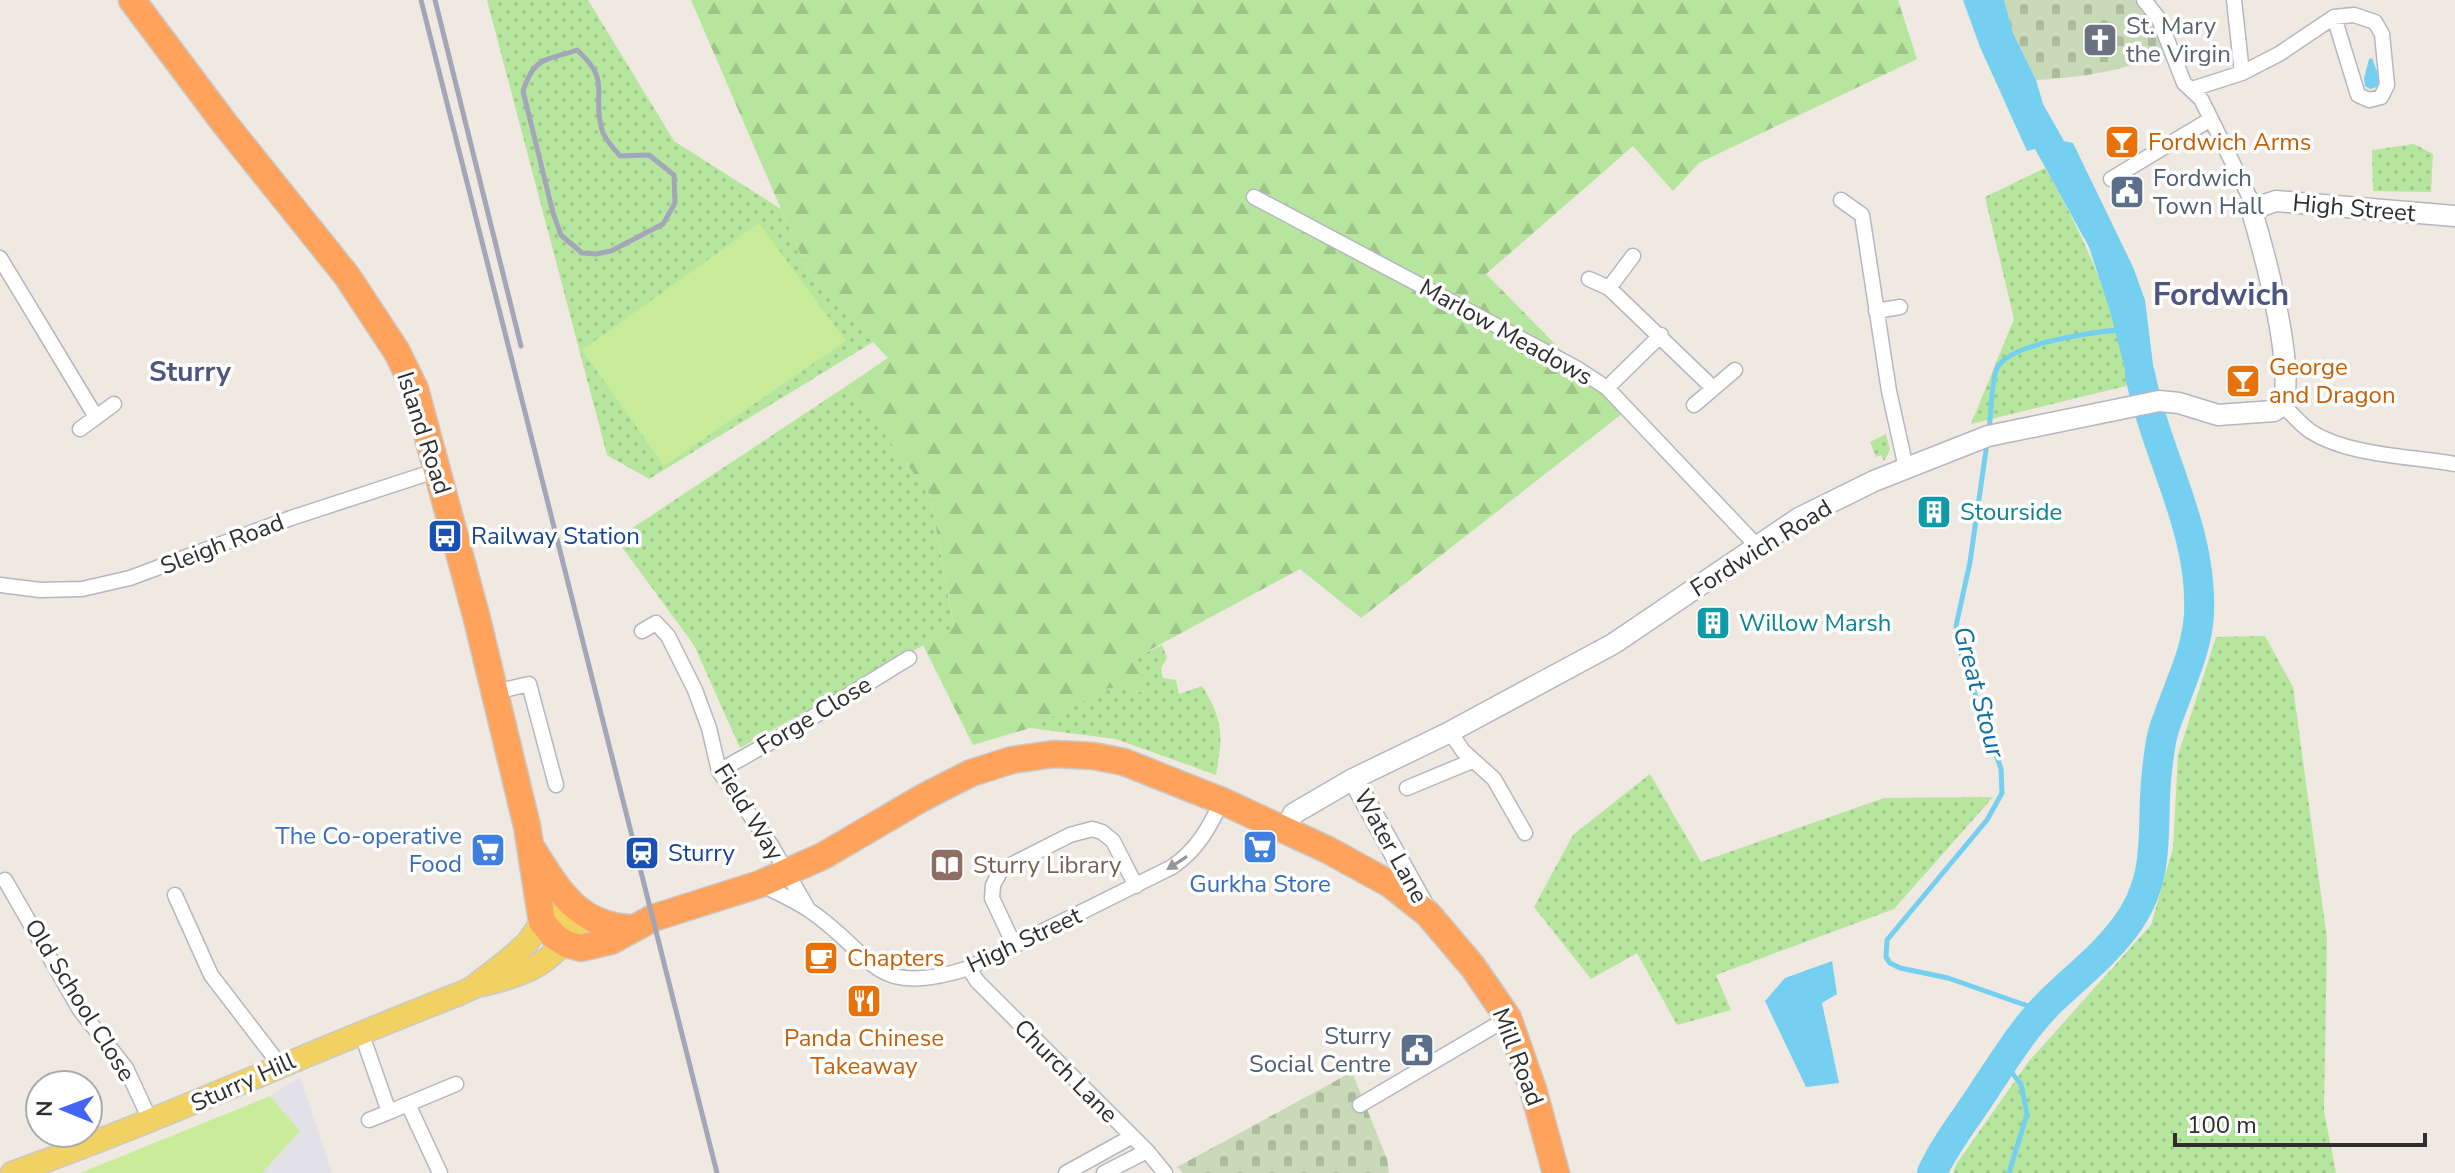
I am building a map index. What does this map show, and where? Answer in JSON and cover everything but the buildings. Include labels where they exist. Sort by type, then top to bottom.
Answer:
[{"type":"highway","name":"Island Road","points":[[132,0],[225,124],[347,276],[377,321],[415,389],[495,692],[532,849],[542,922]]},
{"type":"highway","name":"Mill Road","points":[[566,944],[581,948],[611,941],[653,918],[787,873],[971,773],[1012,760],[1054,754],[1093,756],[1124,762],[1286,830],[1390,884],[1428,914],[1473,967],[1508,1018],[1533,1089],[1556,1173]]},
{"type":"highway","name":"Island Road","points":[[532,849],[551,878],[580,911]]},
{"type":"highway","points":[[580,911],[617,928],[635,928]]},
{"type":"highway","points":[[542,922],[566,944]]},
{"type":"main road","name":"Sturry Hill","points":[[472,988],[527,943],[542,922],[580,911]]},
{"type":"main road","name":"Sturry Hill","points":[[12,1173],[151,1122],[280,1065],[472,988],[513,977],[550,959],[566,944],[580,911]]},
{"type":"street","points":[[2144,0],[2159,19],[2188,86],[2201,99],[2256,210],[2253,215],[2267,261],[2282,349],[2286,392],[2283,405],[2309,430],[2329,441],[2394,456],[2455,464]]},
{"type":"street","points":[[2234,0],[2242,73]]},
{"type":"street","points":[[2188,86],[2242,73],[2279,54],[2334,17],[2354,15],[2375,22],[2382,34],[2387,85],[2381,97],[2369,100],[2358,95],[2334,17]]},
{"type":"street","points":[[2111,179],[2211,119]]},
{"type":"street","name":"Marlow Meadows","points":[[1254,197],[1578,369],[1607,388],[1757,546]]},
{"type":"street","points":[[1841,200],[1862,215],[1876,311],[1906,468]]},
{"type":"street","name":"High Street","points":[[2256,210],[2276,201],[2455,216]]},
{"type":"street","points":[[1609,288],[1633,256]]},
{"type":"street","points":[[2,266],[96,417]]},
{"type":"street","points":[[1589,279],[1609,288],[1713,388]]},
{"type":"street","points":[[1876,311],[1900,307]]},
{"type":"street","points":[[1607,388],[1661,335]]},
{"type":"street","points":[[1694,405],[1735,370]]},
{"type":"street","name":"Fordwich Road","points":[[1286,830],[1293,814],[1353,779],[1450,732],[1613,644],[1799,518],[1891,473],[1988,436],[2130,406],[2159,401],[2179,403],[2218,415],[2274,411],[2283,405]]},
{"type":"street","points":[[80,429],[114,404]]},
{"type":"street","name":"Sleigh Road","points":[[0,585],[40,590],[82,589],[130,578],[291,518],[438,470]]},
{"type":"street","name":"Field Way","points":[[642,631],[656,623],[668,636],[695,690],[709,728],[719,771],[787,873]]},
{"type":"street","name":"Forge Close","points":[[719,771],[788,739],[909,658]]},
{"type":"street","points":[[495,692],[529,684],[556,785]]},
{"type":"street","points":[[1450,732],[1472,761],[1494,779],[1525,833]]},
{"type":"street","points":[[1407,788],[1472,761]]},
{"type":"street","name":"Water Lane","points":[[1353,779],[1428,914]]},
{"type":"street","name":"High Street","points":[[760,884],[808,909],[873,966],[890,975],[905,980],[939,977],[969,968],[1136,886],[1191,854],[1222,801]]},
{"type":"street","points":[[1014,945],[992,898],[993,885],[1001,870],[1070,835],[1092,829],[1102,832],[1113,841],[1136,886]]},
{"type":"street","name":"High Street","points":[[787,873],[808,909]]},
{"type":"street","name":"Old School Close","points":[[5,880],[80,1010],[126,1068],[151,1122]]},
{"type":"street","points":[[175,895],[211,975],[280,1065]]},
{"type":"street","name":"Church Lane","points":[[969,968],[977,981],[1147,1151],[1165,1173]]},
{"type":"street","points":[[1360,1105],[1508,1018]]},
{"type":"street","points":[[361,1032],[389,1112]]},
{"type":"street","points":[[369,1120],[456,1084]]},
{"type":"street","points":[[408,1104],[440,1173]]},
{"type":"street","points":[[1066,1173],[1131,1137]]},
{"type":"street","points":[[1104,1173],[1147,1151]]},
{"type":"shaded area","points":[[300,1077],[332,1173],[262,1173],[300,1131],[270,1096]]},
{"type":"green space","points":[[487,0],[588,0],[674,141],[781,209],[809,274],[873,342],[649,479],[607,455]]},
{"type":"green space","points":[[691,0],[1898,0],[1917,59],[1699,163],[1673,191],[1633,146],[1486,274],[1623,413],[1361,618],[1300,569],[1135,658],[1148,693],[1109,688],[1030,728],[973,745],[922,643],[954,627],[930,495],[848,385],[888,358],[809,274]]},
{"type":"green space","points":[[2004,0],[2140,0],[2155,22],[2165,55],[2101,72],[2036,80],[2013,33]]},
{"type":"green space","points":[[2414,144],[2433,154],[2431,192],[2373,191],[2372,150]]},
{"type":"green space","points":[[2045,168],[2073,219],[2097,273],[2116,328],[2130,385],[1971,424],[2014,319],[1985,197]]},
{"type":"green space","points":[[759,223],[846,341],[664,466],[582,350]]},
{"type":"green space","points":[[848,385],[930,495],[954,628],[740,748],[694,645],[616,539]]},
{"type":"green space","points":[[1886,434],[1890,450],[1884,461],[1881,455],[1876,457],[1870,442]]},
{"type":"green space","points":[[2265,636],[2293,687],[2327,939],[2324,1111],[2336,1173],[1953,1173],[2029,1061],[2151,925],[2173,848],[2178,755],[2216,637]]},
{"type":"green space","points":[[1162,645],[1167,658],[1161,668],[1163,678],[1176,680],[1179,694],[1202,686],[1214,709],[1220,729],[1216,775],[1116,739],[1030,728],[1109,688],[1148,693],[1134,658]]},
{"type":"green space","points":[[1650,774],[1701,862],[1884,798],[1993,797],[1894,909],[1716,975],[1731,1010],[1677,1025],[1637,953],[1591,979],[1534,907],[1573,835]]},
{"type":"green space","points":[[1352,1072],[1387,1159],[1389,1173],[1183,1173],[1177,1167]]},
{"type":"green space","points":[[270,1096],[300,1131],[262,1173],[80,1173]]},
{"type":"water","points":[[1963,0],[2004,0],[2013,33],[2036,80],[2043,104],[2064,141],[2073,143],[2133,267],[2145,300],[2156,389],[2153,400],[2132,397],[2110,311],[2089,247],[2035,149],[2027,151],[1980,47]]},
{"type":"water","points":[[2372,58],[2380,79],[2377,87],[2370,89],[2365,86],[2364,78],[2369,59]]},
{"type":"water","points":[[1832,961],[1837,994],[1822,1003],[1839,1083],[1806,1087],[1765,1001],[1785,978]]},
{"type":"waterway","name":"Great Stour","points":[[1989,429],[1995,373],[2005,359],[2054,340],[2120,330]]},
{"type":"waterway","name":"Great Stour","points":[[1932,1173],[1951,1139],[2025,1030],[2125,927],[2137,908],[2150,870],[2161,744],[2191,654],[2199,614],[2194,552],[2140,374]]},
{"type":"waterway","name":"Great Stour","points":[[1987,443],[1970,562],[1956,626],[1961,653],[2001,769],[2002,793],[1987,820],[1887,940],[1886,957],[1900,968],[1948,978],[2042,1011]]},
{"type":"waterway","points":[[2002,1061],[2021,1084],[2027,1114],[2009,1173]]},
{"type":"railway","points":[[421,0],[717,1173]]},
{"type":"railway","points":[[435,0],[521,346]]},
{"type":"railway","points":[[577,50],[595,71],[603,133],[620,156],[649,155],[674,175],[675,203],[663,224],[611,251],[596,254],[582,253],[561,235],[523,91],[537,65],[577,50]]},
{"type":"place","name":"St. Mary the Virgin","points":[[2100,40]]},
{"type":"place","name":"Fordwich Arms","points":[[2122,142]]},
{"type":"place","name":"Fordwich Town Hall","points":[[2127,192]]},
{"type":"place","name":"George and Dragon","points":[[2243,381]]},
{"type":"place","name":"Stourside","points":[[1934,512]]},
{"type":"place","name":"Railway Station","points":[[445,536]]},
{"type":"place","name":"Willow Marsh","points":[[1713,623]]},
{"type":"place","name":"Gurkha Store","points":[[1260,847]]},
{"type":"place","name":"The Co-operative Food","points":[[488,850]]},
{"type":"place","name":"Sturry","points":[[642,853]]},
{"type":"place","name":"Sturry Library","points":[[947,865]]},
{"type":"place","name":"Chapters","points":[[821,958]]},
{"type":"place","name":"Panda Chinese Takeaway","points":[[864,1001]]},
{"type":"place","name":"Sturry Social Centre","points":[[1417,1050]]},
{"type":"district","name":"Fordwich","points":[[2221,294]]},
{"type":"district","name":"Sturry","points":[[190,372]]}]
